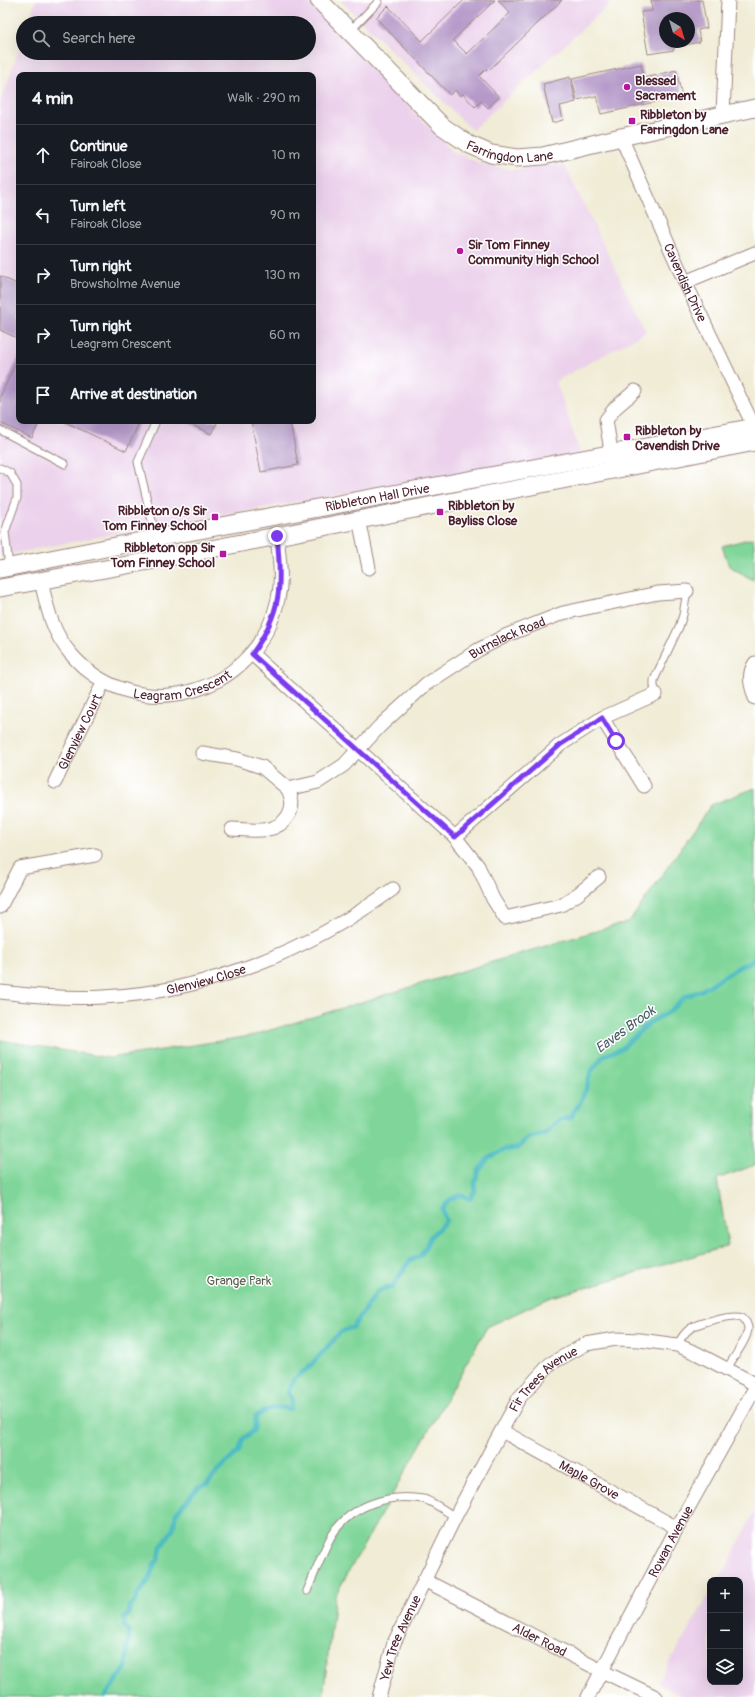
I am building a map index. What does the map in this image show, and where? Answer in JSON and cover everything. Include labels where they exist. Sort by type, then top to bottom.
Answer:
[{"type":"street","name":"Farringdon Lane","points":[[319,0],[442,126],[479,150],[504,156],[530,158],[755,108]]},
{"type":"street","points":[[723,114],[728,0]]},
{"type":"street","name":"Cavendish Drive","points":[[621,137],[685,282],[755,431]]},
{"type":"street","points":[[685,282],[755,253]]},
{"type":"street","points":[[614,454],[610,445],[606,420],[615,408],[635,391]]},
{"type":"street","name":"Ribbleton Hall Drive","points":[[5,568],[37,563],[156,538],[274,517],[587,467],[614,454],[755,431]]},
{"type":"street","name":"Ribbleton Hall Drive","points":[[0,588],[277,536],[359,519],[587,467],[755,431]]},
{"type":"street","points":[[274,517],[277,536]]},
{"type":"street","name":"Ribbleton Hall Drive","points":[[359,519],[369,568]]},
{"type":"street","name":"Leagram Crescent","points":[[41,581],[48,615],[61,641],[80,664],[104,681],[118,687],[140,693],[163,696],[179,694],[193,691],[219,681],[242,664],[252,654],[269,628],[279,598],[280,567],[277,536]]},
{"type":"street","points":[[156,538],[160,558]]},
{"type":"street","points":[[37,563],[41,581]]},
{"type":"street","name":"Burnslack Road","points":[[288,789],[318,782],[344,765],[380,726],[426,684],[478,650],[505,636],[563,613],[658,593],[687,591]]},
{"type":"street","points":[[252,654],[455,837],[478,866],[493,899],[506,918],[561,905],[578,894],[599,876]]},
{"type":"street","points":[[755,663],[750,677],[750,684],[755,698]]},
{"type":"street","name":"Glenview Court","points":[[55,782],[104,681]]},
{"type":"street","points":[[455,837],[560,745],[602,718],[656,694]]},
{"type":"street","points":[[602,718],[644,786]]},
{"type":"street","points":[[202,752],[262,766],[288,789],[292,798],[292,806],[286,819],[275,828],[262,830],[232,829]]},
{"type":"street","points":[[0,907],[20,868],[95,855]]},
{"type":"street","name":"Glenview Close","points":[[0,992],[52,997],[104,997],[159,991],[202,981],[244,968],[311,940],[343,922],[393,889]]},
{"type":"street","name":"Fir Trees Avenue","points":[[424,1580],[455,1517],[520,1398],[550,1364],[586,1344],[616,1339],[640,1340],[677,1345],[698,1354],[755,1384]]},
{"type":"street","name":"Rowan Avenue","points":[[588,1697],[677,1528],[755,1388]]},
{"type":"street","name":"Maple Grove","points":[[502,1431],[677,1528]]},
{"type":"street","name":"Alder Road","points":[[424,1580],[656,1697]]},
{"type":"street","name":"Yew Tree Avenue","points":[[379,1697],[394,1643],[424,1580]]},
{"type":"lane","points":[[350,31],[378,2]]},
{"type":"lane","points":[[155,424],[138,462],[156,538]]},
{"type":"lane","points":[[0,430],[64,464]]},
{"type":"lane","points":[[0,468],[10,473],[17,485],[17,498],[5,532],[5,568]]},
{"type":"lane","points":[[656,694],[654,680],[679,627],[683,615],[687,591]]},
{"type":"lane","points":[[677,1345],[682,1336],[689,1329],[700,1324],[736,1316],[742,1317],[746,1321],[748,1328],[746,1335],[726,1369]]},
{"type":"lane","points":[[307,1591],[331,1536],[343,1520],[366,1504],[398,1498],[425,1500],[455,1517]]},
{"type":"shaded area","name":"Sir Tom Finney Community High School","points":[[36,0],[306,0],[452,151],[479,163],[511,170],[564,164],[646,332],[556,381],[580,453],[135,530],[0,556],[0,103],[16,58],[16,60],[316,60],[316,16],[30,16]]},
{"type":"shaded area","points":[[340,0],[614,0],[472,130]]},
{"type":"shaded area","points":[[755,1510],[755,1697],[683,1697],[657,1683],[707,1598],[707,1685],[743,1685],[743,1577],[720,1577],[727,1567]]},
{"type":"green space","points":[[753,538],[753,580],[729,566],[722,546]]},
{"type":"green space","name":"Grange Park","points":[[755,788],[755,1165],[717,1179],[728,1246],[549,1298],[487,1327],[335,1596],[323,1697],[0,1697],[0,1040],[110,1058],[251,1036],[630,921],[711,805]]},
{"type":"building","points":[[464,0],[495,0],[453,40],[467,54],[510,13],[498,0],[562,0],[488,71],[486,69],[479,76],[499,97],[488,108],[481,101],[475,107],[463,94],[460,96],[455,90],[450,95],[376,18],[388,6],[422,41]]},
{"type":"building","points":[[651,0],[702,0],[707,28],[698,30],[700,42],[695,43],[695,12],[659,12],[659,48],[674,48],[674,50],[648,54],[641,12],[652,11]]},
{"type":"building","name":"Blessed Sacrament","points":[[641,64],[644,78],[676,70],[682,96],[601,114],[596,96],[577,100],[572,79]]},
{"type":"building","points":[[570,77],[576,102],[560,106],[563,120],[552,123],[543,84]]},
{"type":"building","points":[[0,276],[16,284],[16,338],[0,330]]},
{"type":"building","points":[[16,362],[16,424],[39,424],[32,438],[0,423],[0,397]]},
{"type":"building","points":[[69,424],[139,424],[126,451]]},
{"type":"building","points":[[190,424],[216,424],[211,434]]},
{"type":"building","points":[[252,424],[291,424],[298,465],[261,472]]},
{"type":"waterway","name":"Eaves Brook","points":[[105,1697],[126,1667],[129,1632],[124,1625],[124,1618],[129,1613],[129,1606],[134,1603],[138,1594],[149,1580],[154,1564],[159,1559],[161,1547],[173,1529],[176,1513],[198,1488],[207,1484],[239,1451],[243,1439],[254,1430],[256,1416],[272,1408],[281,1407],[290,1409],[292,1399],[288,1392],[294,1379],[309,1367],[341,1332],[353,1327],[377,1292],[387,1287],[392,1288],[410,1260],[419,1257],[430,1237],[446,1221],[442,1210],[449,1200],[460,1195],[470,1199],[475,1191],[475,1182],[479,1170],[489,1158],[503,1150],[518,1148],[527,1138],[544,1134],[557,1121],[571,1117],[581,1101],[590,1073],[603,1056],[622,1048],[649,1023],[670,1011],[684,997],[702,990],[755,959]]},
{"type":"place","name":"Blessed Sacrament","points":[[627,87]]},
{"type":"place","name":"Ribbleton by Farringdon Lane","points":[[632,121]]},
{"type":"place","name":"Sir Tom Finney Community High School","points":[[460,251]]},
{"type":"place","name":"Ribbleton by Cavendish Drive","points":[[627,437]]},
{"type":"place","name":"Ribbleton by Bayliss Close","points":[[440,512]]},
{"type":"place","name":"Ribbleton o/s Sir Tom Finney School","points":[[215,517]]},
{"type":"place","name":"Ribbleton opp Sir Tom Finney School","points":[[223,554]]},
{"type":"route","points":[[277,536],[280,567],[279,598],[269,628],[252,654],[455,837],[560,745],[602,718],[616,741]]}]
